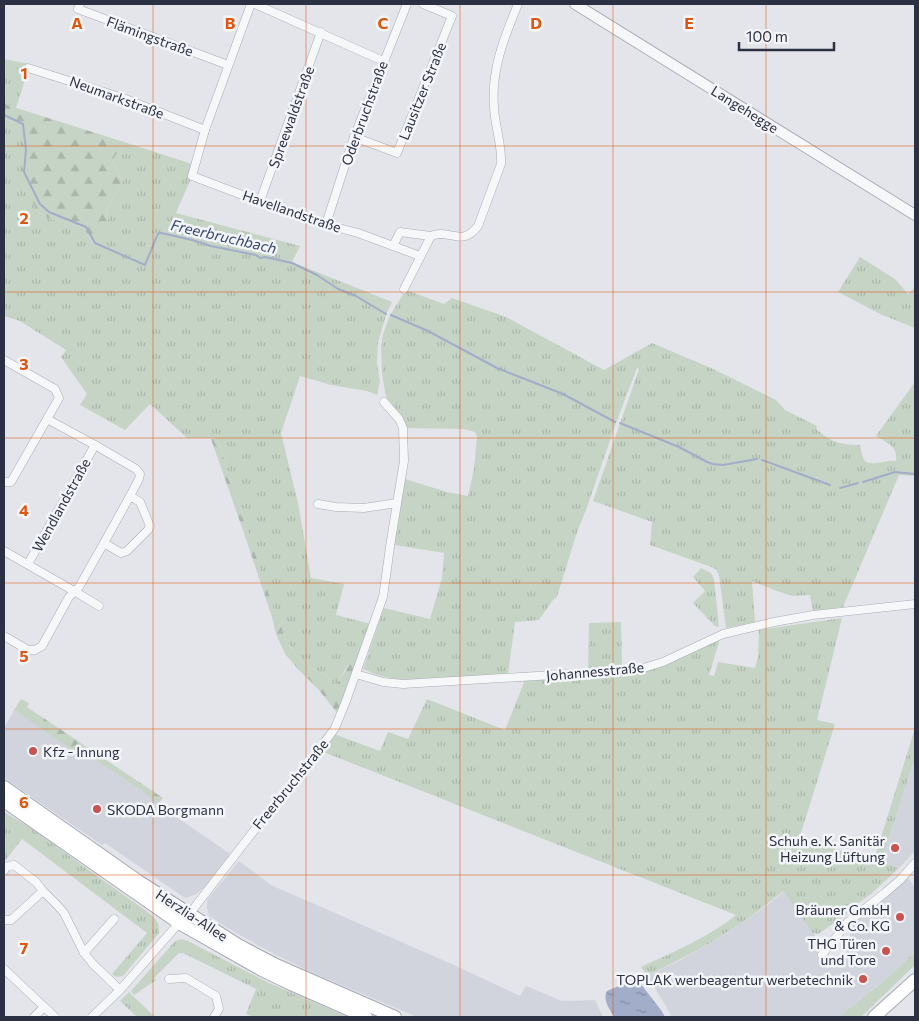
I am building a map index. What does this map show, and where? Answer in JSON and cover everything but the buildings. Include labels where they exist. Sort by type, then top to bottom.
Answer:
[{"type":"main road","name":"Herzlia-Allee","points":[[4,786],[138,881],[238,945],[276,965],[395,1017]]},
{"type":"main road","name":"Herzlia-Allee","points":[[4,801],[179,923],[262,970],[366,1017]]},
{"type":"main road","points":[[874,1017],[915,980]]},
{"type":"street","name":"Flämingstraße","points":[[80,4],[78,9],[228,65]]},
{"type":"street","points":[[206,130],[251,4]]},
{"type":"street","points":[[255,4],[383,61]]},
{"type":"street","name":"Oderbruchstraße","points":[[326,224],[354,137],[407,4]]},
{"type":"street","name":"Lausitzer Straße","points":[[354,137],[397,153],[452,16],[423,4]]},
{"type":"street","points":[[393,246],[400,232],[431,236],[436,234],[463,237],[472,234],[478,226],[501,164],[502,155],[494,109],[493,87],[495,69],[506,32],[518,4]]},
{"type":"street","name":"Langehegge","points":[[575,4],[915,215]]},
{"type":"street","name":"Spreewaldstraße","points":[[260,201],[321,32]]},
{"type":"street","name":"Neumarkstraße","points":[[28,68],[123,98],[206,130]]},
{"type":"street","name":"Havellandstraße","points":[[206,130],[192,176],[308,220],[358,233],[420,256]]},
{"type":"street","points":[[404,288],[431,236]]},
{"type":"street","points":[[4,360],[55,389],[59,398],[11,482],[4,482]]},
{"type":"street","name":"Freerbruchstraße","points":[[92,1017],[120,990],[194,908],[335,728],[346,703],[383,597],[390,540],[404,461],[403,428],[399,419],[384,402]]},
{"type":"street","name":"Wendlandstraße","points":[[4,636],[28,650],[35,650],[42,646],[69,597],[79,587],[130,496],[140,474],[136,469],[47,419]]},
{"type":"street","name":"Wendlandstraße","points":[[28,564],[95,446]]},
{"type":"street","points":[[104,543],[121,553],[127,551],[148,530],[150,526],[140,502],[130,496]]},
{"type":"street","points":[[318,504],[364,508],[397,503]]},
{"type":"street","points":[[4,551],[99,606]]},
{"type":"street","name":"Johannesstraße","points":[[356,674],[383,682],[403,684],[637,670],[663,662],[718,635],[813,615],[915,604]]},
{"type":"street","points":[[822,955],[848,922],[900,880],[915,863]]},
{"type":"street","points":[[4,871],[6,867],[14,866],[36,882],[64,914],[84,952],[93,964],[120,990]]},
{"type":"street","points":[[4,920],[11,920],[43,891]]},
{"type":"street","points":[[84,952],[114,919]]},
{"type":"street","points":[[4,969],[55,1017]]},
{"type":"street","points":[[169,979],[186,978],[216,996],[219,1009],[214,1017]]},
{"type":"street","points":[[34,1017],[44,1007]]},
{"type":"shaded area","points":[[14,710],[88,760],[91,757],[141,790],[230,854],[206,886],[195,895],[185,898],[105,843],[102,845],[4,778],[4,728]]},
{"type":"shaded area","points":[[915,757],[915,851],[899,868],[881,862]]},
{"type":"shaded area","points":[[239,861],[271,885],[520,996],[526,986],[562,1001],[595,1000],[603,1017],[417,1017],[313,973],[274,954],[209,916],[207,900]]},
{"type":"shaded area","points":[[907,876],[915,888],[915,952],[885,980],[839,1017],[671,1017],[647,975],[677,962],[727,933],[784,891],[836,966],[846,953],[851,929],[856,920]]},
{"type":"green space","points":[[4,59],[30,64],[16,108],[4,104]]},
{"type":"green space","points":[[4,104],[124,142],[112,161],[123,180],[106,212],[108,220],[94,245],[80,226],[50,219],[38,212],[23,182],[21,171],[21,124],[4,119]]},
{"type":"green space","points":[[4,119],[21,124],[21,171],[38,212],[50,219],[80,226],[93,244],[108,220],[106,212],[123,180],[112,161],[124,142],[195,165],[176,213],[300,246],[292,262],[392,302],[378,343],[377,363],[380,381],[377,395],[300,376],[281,433],[298,503],[311,578],[344,584],[336,615],[371,624],[358,662],[350,662],[335,686],[328,677],[302,662],[284,636],[281,622],[282,615],[275,614],[217,438],[187,438],[150,404],[125,430],[80,405],[87,394],[61,357],[66,350],[20,321],[4,316]]},
{"type":"green space","points":[[860,257],[895,279],[908,294],[915,287],[915,328],[880,314],[838,292]]},
{"type":"green space","points":[[406,290],[444,304],[452,298],[506,317],[604,370],[652,343],[711,368],[776,400],[785,410],[817,426],[816,429],[832,440],[860,445],[863,458],[868,463],[896,461],[893,448],[876,436],[915,382],[915,476],[899,475],[843,607],[813,611],[810,595],[792,596],[752,581],[755,622],[726,628],[719,575],[714,568],[650,545],[652,522],[593,501],[639,369],[637,368],[577,532],[557,597],[539,620],[515,622],[508,674],[428,680],[396,679],[377,675],[363,669],[384,608],[430,619],[442,578],[444,553],[394,545],[405,479],[447,492],[468,496],[474,469],[477,436],[475,432],[464,429],[405,428],[402,419],[386,397],[382,374],[381,348],[383,334],[390,315]]},
{"type":"green space","points":[[217,438],[275,613],[287,610],[291,612],[289,616],[282,615],[281,622],[284,636],[292,650],[302,662],[328,677],[335,686],[350,662],[358,662],[338,714],[319,690],[285,654],[276,634],[244,533],[211,439]]},
{"type":"green space","points":[[701,568],[711,573],[714,579],[718,627],[693,603],[705,591],[693,577]]},
{"type":"green space","points":[[842,618],[817,720],[835,724],[800,836],[872,862],[915,728],[915,757],[881,862],[899,868],[871,894],[850,909],[845,916],[818,934],[813,933],[783,891],[751,916],[718,938],[683,958],[647,975],[641,967],[703,937],[736,915],[321,751],[334,734],[380,751],[388,732],[408,739],[427,699],[505,730],[525,680],[638,672],[719,639],[709,675],[714,676],[718,662],[755,668],[758,657],[759,630]]},
{"type":"green space","points":[[621,622],[622,666],[588,670],[589,623]]},
{"type":"green space","points":[[21,699],[29,703],[27,707],[163,798],[158,804],[141,790],[91,757],[88,761],[14,710]]},
{"type":"green space","points":[[4,812],[29,827],[156,919],[159,933],[123,976],[116,977],[112,974],[147,933],[22,839],[4,862]]},
{"type":"green space","points":[[181,939],[267,982],[348,1017],[254,1017],[246,1014],[256,989],[183,953],[179,953],[154,978],[156,980],[134,995],[131,991],[175,941]]},
{"type":"green space","points":[[915,952],[915,965],[861,1017],[839,1017],[885,980]]},
{"type":"green space","points":[[129,992],[155,1017],[137,1017],[120,1001]]},
{"type":"water","points":[[636,981],[640,983],[665,1017],[614,1017],[605,998],[607,991]]},
{"type":"waterway","name":"Freerbruchbach","points":[[4,115],[23,124],[26,150],[24,172],[40,204],[49,212],[86,227],[95,243],[145,265],[159,233],[256,255],[260,258],[265,257],[292,263],[317,275],[338,289],[356,296],[386,314]]},
{"type":"waterway","name":"Freerbruchbach","points":[[391,315],[428,331],[497,368],[563,394],[615,422]]},
{"type":"waterway","name":"Freerbruchbach","points":[[620,423],[679,447],[713,464],[723,465],[757,459]]},
{"type":"waterway","name":"Freerbruchbach","points":[[762,460],[830,485]]},
{"type":"waterway","name":"Freerbruchbach","points":[[863,482],[895,472],[915,474]]},
{"type":"waterway","name":"Freerbruchbach","points":[[840,488],[858,483]]},
{"type":"place","name":"Kfz - Innung","points":[[33,751]]},
{"type":"place","name":"SKODA Borgmann","points":[[97,809]]},
{"type":"place","name":"Schuh e. K. Sanitär Heizung Lüftung","points":[[895,848]]},
{"type":"place","name":"Bräuner GmbH & Co. KG","points":[[900,917]]},
{"type":"place","name":"THG Türen und Tore","points":[[886,951]]},
{"type":"place","name":"TOPLAK werbeagentur werbetechnik","points":[[863,979]]}]
